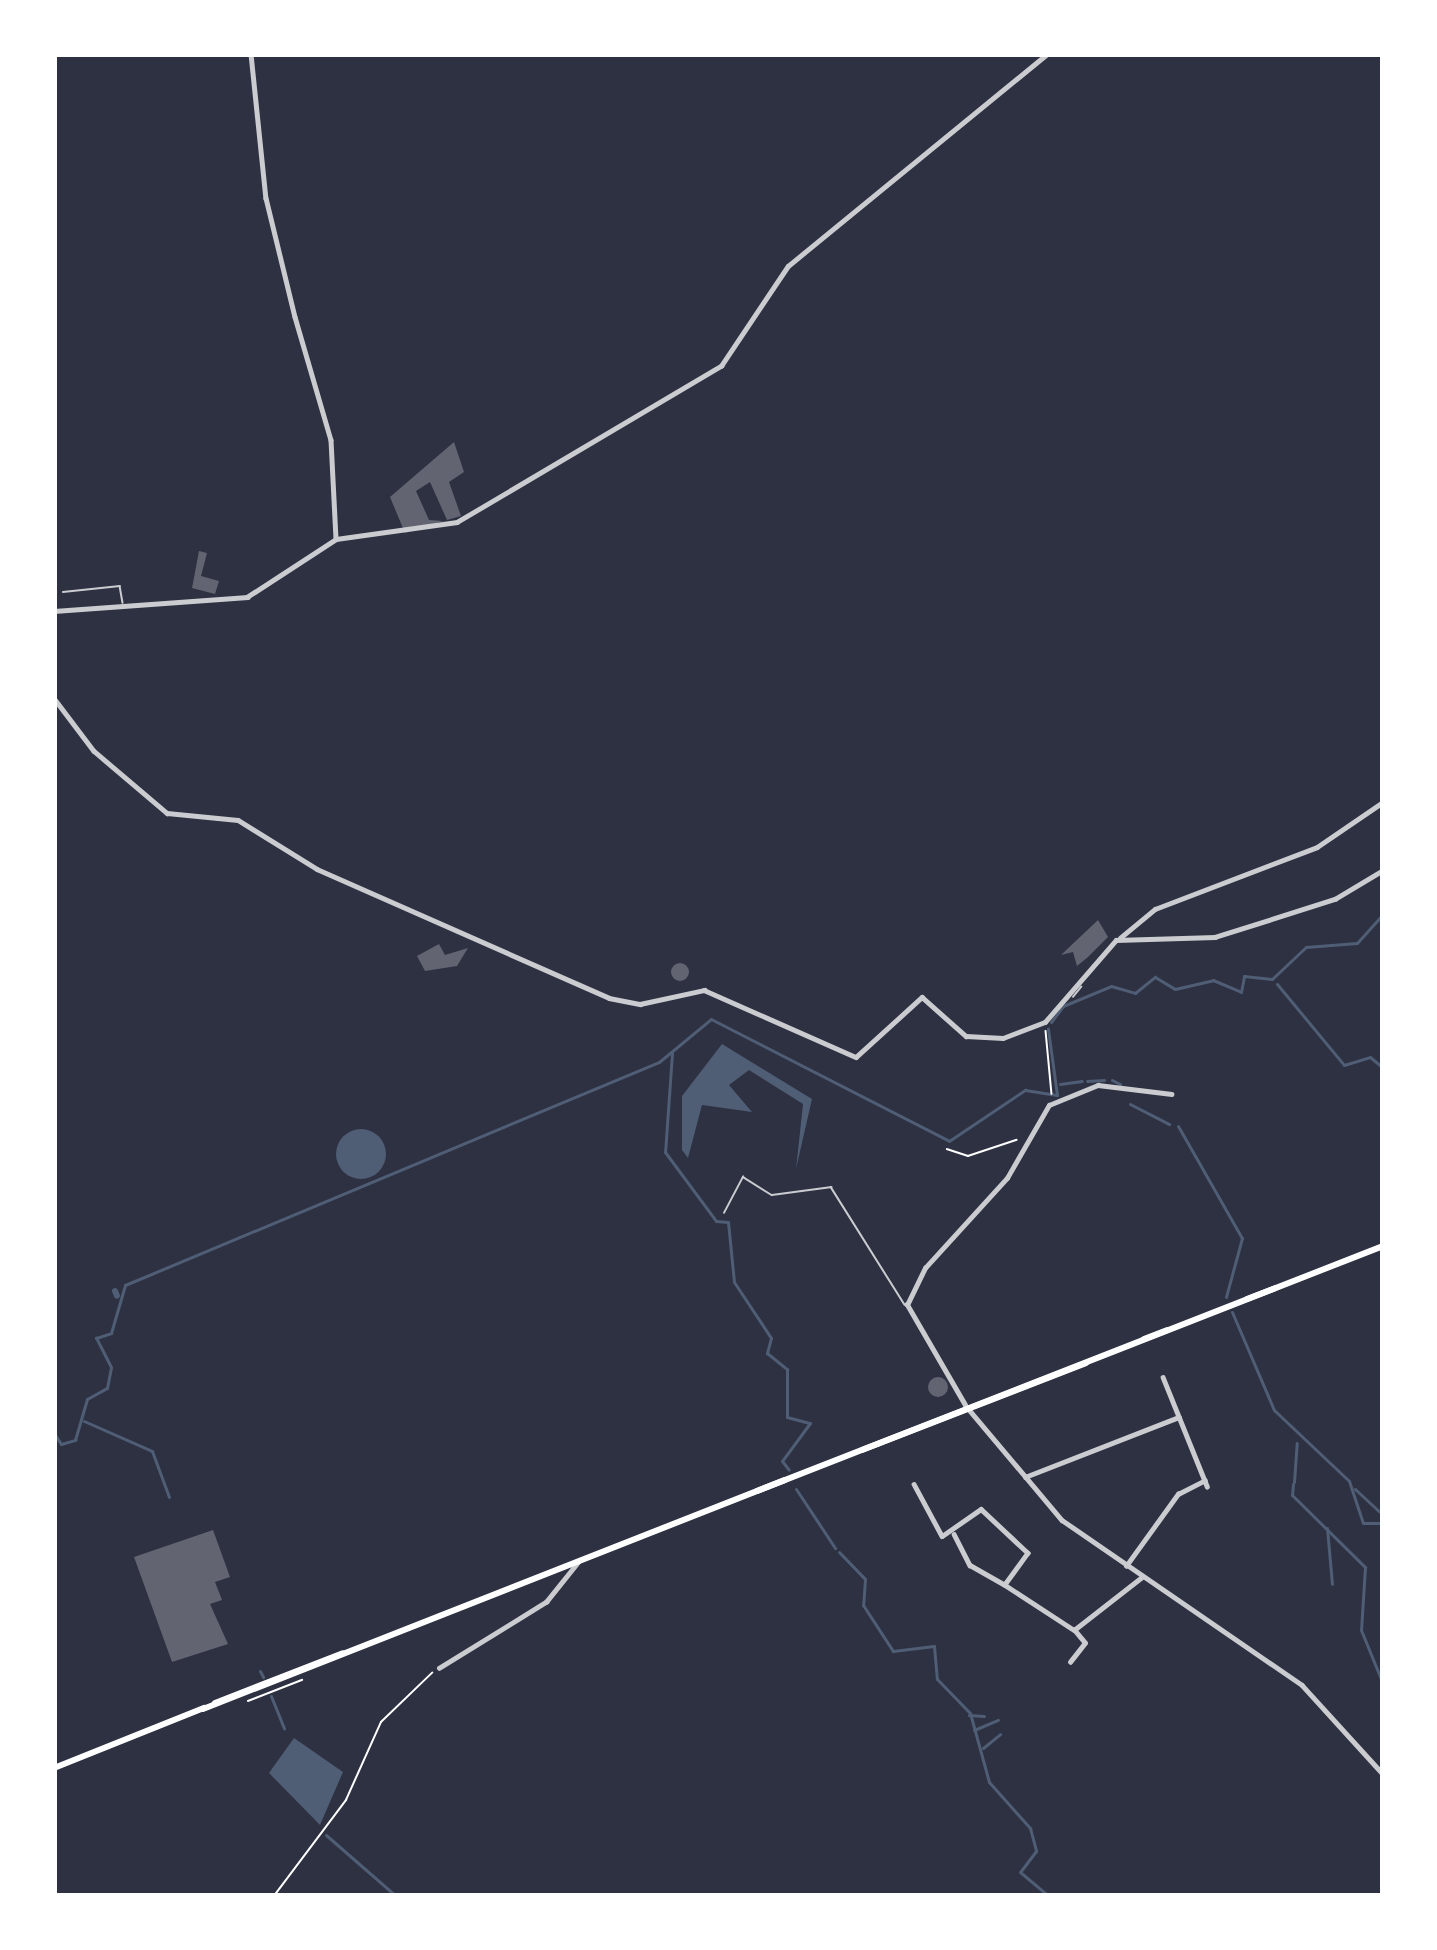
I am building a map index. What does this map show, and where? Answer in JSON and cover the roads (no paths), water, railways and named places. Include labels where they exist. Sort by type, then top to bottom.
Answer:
[{"type":"main road","points":[[54,1768],[1383,1246]]},
{"type":"street","points":[[251,54],[266,198],[295,317],[326,416],[340,525],[336,538]]},
{"type":"street","points":[[54,611],[123,602],[247,597],[336,538],[457,522],[721,366],[788,266],[1047,54]]},
{"type":"street","points":[[340,525],[352,534]]},
{"type":"street","points":[[54,698],[161,809],[238,820],[317,869],[608,998],[640,1004],[704,990],[856,1057],[922,997],[966,1036],[1032,1028],[1045,1022],[1072,981],[1155,909],[1317,847],[1383,802]]},
{"type":"street","points":[[1120,940],[1215,937],[1335,899],[1383,870]]},
{"type":"street","points":[[1172,1094],[1082,1088],[1049,1105],[1024,1145],[925,1268],[908,1308],[969,1409],[1024,1477],[1126,1566],[1302,1685],[1383,1774]]},
{"type":"street","points":[[1126,1566],[1180,1492],[1206,1483],[1163,1377]]},
{"type":"street","points":[[1024,1477],[1179,1417]]},
{"type":"street","points":[[914,1484],[928,1522],[952,1533],[970,1565],[1074,1630],[1085,1643],[1070,1662]]},
{"type":"street","points":[[952,1533],[981,1509],[1028,1552],[1005,1585]]},
{"type":"street","points":[[440,1668],[546,1602],[578,1562]]},
{"type":"street","points":[[1074,1630],[1142,1577]]},
{"type":"lane","points":[[64,592],[120,586],[123,602]]},
{"type":"lane","points":[[1058,1001],[1081,994],[1072,981]]},
{"type":"lane","points":[[724,1213],[743,1177],[772,1195],[831,1186],[908,1308]]},
{"type":"water","points":[[722,1044],[812,1099],[796,1169],[803,1104],[749,1070],[729,1085],[752,1112],[702,1105],[688,1158],[682,1150],[682,1096]]},
{"type":"water","points":[[361,1129],[379,1136],[386,1154],[379,1172],[361,1179],[343,1172],[336,1154],[343,1136]]},
{"type":"water","points":[[294,1738],[343,1772],[320,1825],[269,1773]]},
{"type":"waterway","points":[[1051,1022],[1063,1006],[1111,986],[1135,993],[1155,977],[1175,989],[1213,980],[1241,992],[1244,976],[1272,979],[1306,947],[1357,943],[1383,914]]},
{"type":"waterway","points":[[1277,984],[1344,1065],[1370,1057],[1383,1068]]},
{"type":"waterway","points":[[54,1433],[61,1444],[75,1440],[87,1399],[107,1388],[111,1367],[96,1338],[111,1333],[125,1285],[659,1062],[711,1019],[949,1141],[1025,1090],[1057,1095],[1048,1029]]},
{"type":"waterway","points":[[672,1053],[665,1152],[716,1221],[728,1222],[734,1282],[771,1338],[767,1353],[787,1369],[787,1417],[810,1423],[782,1461],[789,1470]]},
{"type":"waterway","points":[[1087,1081],[1104,1080]]},
{"type":"waterway","points":[[1112,1080],[1120,1084]]},
{"type":"waterway","points":[[1060,1084],[1082,1081]]},
{"type":"waterway","points":[[1130,1104],[1169,1124]]},
{"type":"waterway","points":[[1178,1126],[1242,1238],[1226,1297]]},
{"type":"waterway","points":[[115,1291],[117,1296]]},
{"type":"waterway","points":[[1232,1312],[1274,1410],[1349,1481],[1363,1523],[1383,1523]]},
{"type":"waterway","points":[[84,1421],[152,1451],[169,1497]]},
{"type":"waterway","points":[[1294,1482],[1297,1443]]},
{"type":"waterway","points":[[1293,1484],[1292,1495],[1365,1567],[1361,1630],[1383,1684]]},
{"type":"waterway","points":[[796,1489],[835,1548]]},
{"type":"waterway","points":[[1355,1489],[1379,1511]]},
{"type":"waterway","points":[[1327,1528],[1332,1584]]},
{"type":"waterway","points":[[839,1552],[865,1579],[863,1605],[893,1651],[934,1646],[937,1679],[970,1713],[989,1782],[1030,1828],[1036,1851],[1020,1872],[1049,1896]]},
{"type":"waterway","points":[[260,1671],[263,1677]]},
{"type":"waterway","points":[[271,1696],[284,1729]]},
{"type":"waterway","points":[[969,1715],[984,1716]]},
{"type":"waterway","points":[[974,1730],[998,1720]]},
{"type":"waterway","points":[[983,1748],[1000,1734]]},
{"type":"waterway","points":[[326,1835],[396,1896]]}]
